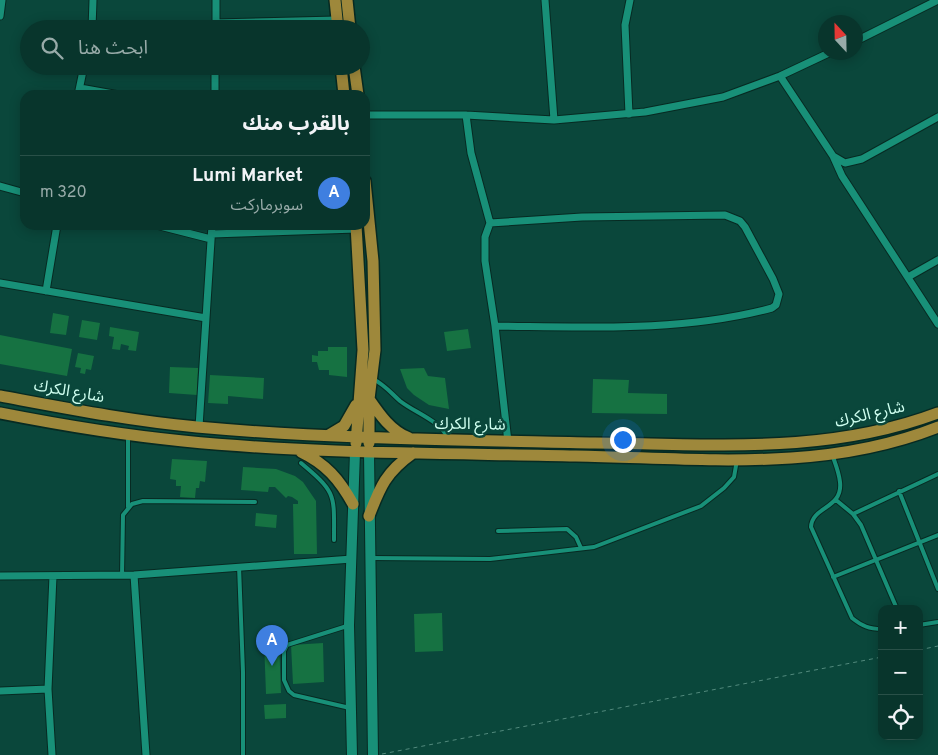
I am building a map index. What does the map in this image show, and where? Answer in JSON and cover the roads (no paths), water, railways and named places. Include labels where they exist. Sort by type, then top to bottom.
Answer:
[{"type":"main road","points":[[335,0],[337,20]]},
{"type":"main road","points":[[347,0],[349,20]]},
{"type":"main road","points":[[342,75],[343,90]]},
{"type":"main road","points":[[355,75],[357,90]]},
{"type":"main road","points":[[356,230],[364,400],[369,437],[373,755]]},
{"type":"main road","points":[[352,755],[349,626],[356,436],[371,378],[375,350],[373,261],[370,230]]},
{"type":"main road","name":"شارع الكرك","points":[[0,396],[98,414],[199,427],[415,440],[508,442],[779,445],[842,439],[886,430],[938,413]]},
{"type":"main road","points":[[329,434],[348,421],[364,400]]},
{"type":"main road","points":[[364,400],[396,432],[415,440]]},
{"type":"main road","name":"شارع الكرك","points":[[0,413],[128,435],[297,450],[737,460],[832,454],[883,445],[938,427]]},
{"type":"main road","points":[[686,445],[686,459]]},
{"type":"main road","points":[[297,450],[318,460],[336,476],[353,504]]},
{"type":"main road","points":[[369,516],[386,477],[392,469],[413,454]]},
{"type":"street","points":[[0,16],[2,0]]},
{"type":"street","points":[[93,20],[94,0]]},
{"type":"street","points":[[216,0],[216,20]]},
{"type":"street","points":[[545,0],[554,120]]},
{"type":"street","points":[[629,114],[625,25],[630,0]]},
{"type":"street","points":[[863,38],[938,0]]},
{"type":"street","points":[[370,115],[466,115],[554,120],[629,114],[698,104],[748,89],[818,58]]},
{"type":"street","points":[[79,90],[82,75]]},
{"type":"street","points":[[215,75],[215,90]]},
{"type":"street","points":[[780,76],[833,156],[842,176],[938,324]]},
{"type":"street","points":[[466,115],[472,154],[490,223],[484,247],[508,442]]},
{"type":"street","points":[[833,156],[845,163],[862,159],[938,117]]},
{"type":"street","points":[[0,186],[20,192]]},
{"type":"street","points":[[490,223],[582,217],[725,215],[740,221],[750,233],[779,294],[776,305],[772,308],[687,324],[652,326],[495,326]]},
{"type":"street","points":[[46,291],[56,230]]},
{"type":"street","points":[[181,230],[211,236],[308,230]]},
{"type":"street","points":[[199,427],[212,230]]},
{"type":"street","points":[[908,277],[938,260]]},
{"type":"street","points":[[0,283],[206,318]]},
{"type":"street","points":[[0,576],[122,576],[352,559]]},
{"type":"street","points":[[134,575],[146,755]]},
{"type":"street","points":[[52,755],[48,689],[53,576]]},
{"type":"street","points":[[0,691],[48,689]]},
{"type":"lane","points":[[371,378],[386,385],[412,409],[443,428],[450,440]]},
{"type":"lane","points":[[122,576],[123,515],[128,507],[128,435]]},
{"type":"lane","points":[[832,454],[840,482],[839,493],[836,500],[816,515],[811,523],[832,578],[852,618],[865,627],[878,629]]},
{"type":"lane","points":[[370,558],[490,559],[606,544],[701,506],[724,488],[734,477],[737,460]]},
{"type":"lane","points":[[301,463],[327,485],[334,505],[334,540]]},
{"type":"lane","points":[[853,514],[938,474]]},
{"type":"lane","points":[[327,485],[336,476]]},
{"type":"lane","points":[[899,491],[938,589]]},
{"type":"lane","points":[[836,500],[853,514],[861,525],[895,605]]},
{"type":"lane","points":[[128,507],[143,502],[255,502]]},
{"type":"lane","points":[[498,531],[567,529],[576,537],[581,548]]},
{"type":"lane","points":[[832,578],[938,535]]},
{"type":"lane","points":[[239,566],[244,755]]},
{"type":"lane","points":[[923,624],[938,622]]},
{"type":"lane","points":[[349,626],[290,643],[284,651],[284,680],[291,694],[350,708]]},
{"type":"place","name":"Lumi Market","points":[[272,666]]}]
